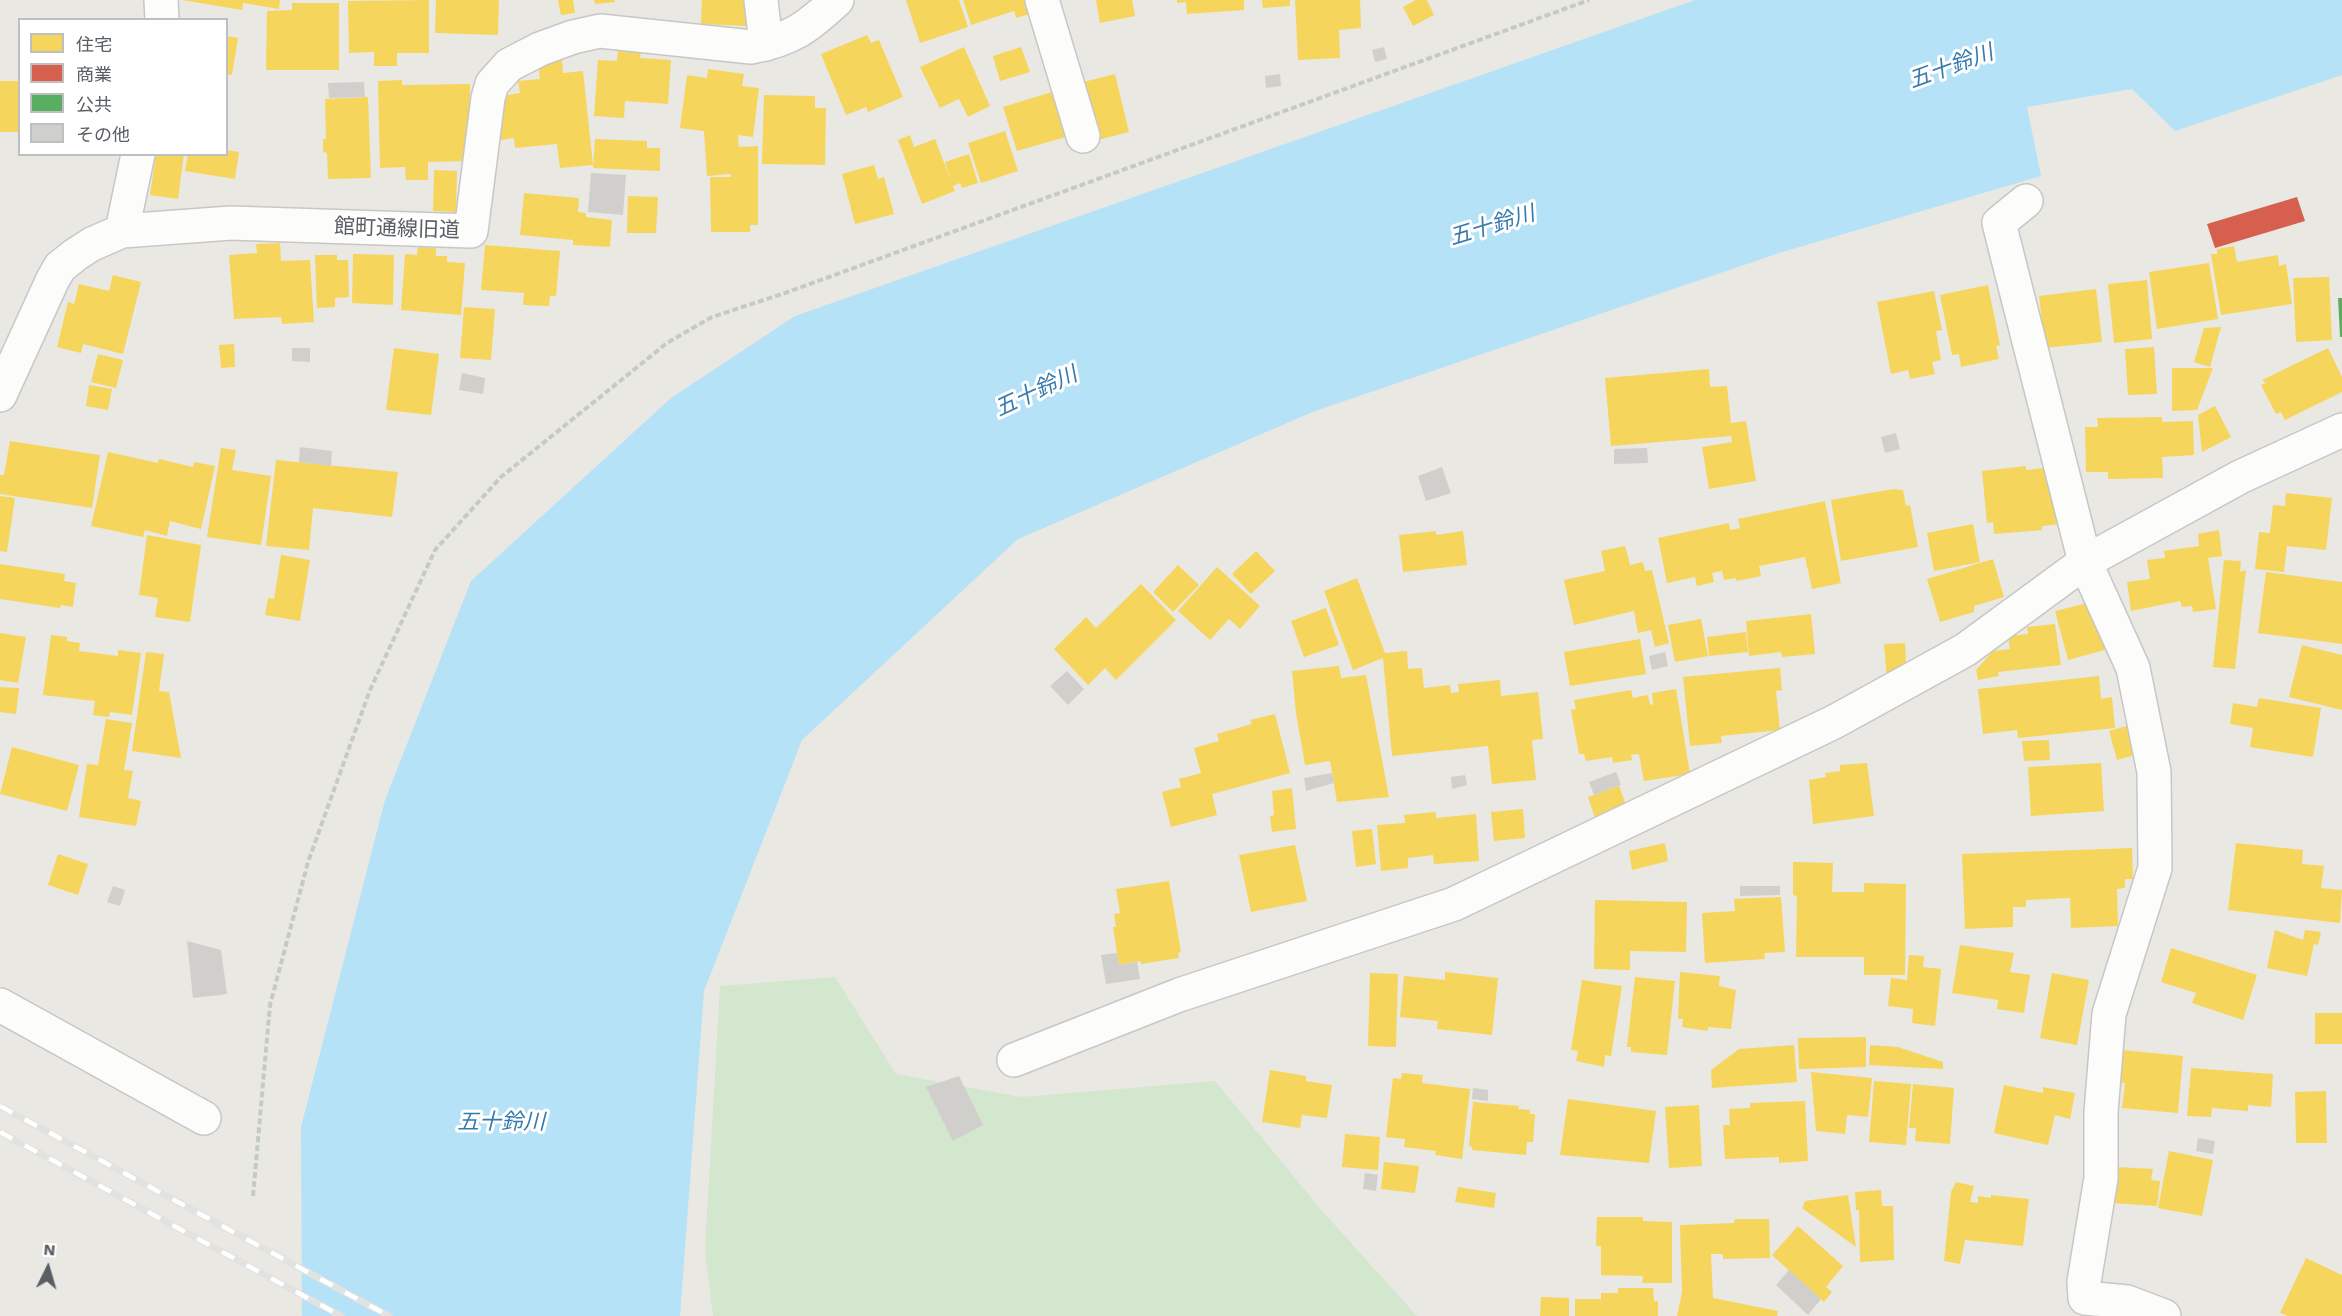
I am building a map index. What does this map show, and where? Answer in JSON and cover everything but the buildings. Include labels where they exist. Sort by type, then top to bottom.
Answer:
[{"type":"street","points":[[161,0],[162,18]]},
{"type":"street","points":[[761,0],[766,44]]},
{"type":"street","name":"館町通線旧道","points":[[0,395],[34,316],[60,267],[92,244],[122,231],[231,223],[471,231],[488,98],[492,84],[509,65],[562,41],[600,31],[751,47],[795,35],[815,21],[837,0]]},
{"type":"street","points":[[1042,0],[1083,136]]},
{"type":"street","points":[[122,231],[138,156]]},
{"type":"street","points":[[2026,201],[1999,223],[2085,562],[2133,668],[2154,772],[2156,868],[2109,1014],[2102,1112],[2101,1178],[2084,1282],[2085,1298],[2127,1302],[2164,1316]]},
{"type":"street","points":[[1014,1060],[1179,995],[1454,904],[1834,722],[1965,650],[2085,562],[2240,477],[2342,430]]},
{"type":"street","points":[[0,1005],[204,1118]]},
{"type":"path","points":[[253,1196],[270,1005],[309,862],[370,690],[435,550],[501,477],[639,363],[711,317],[786,293],[1589,0]]},
{"type":"green space","points":[[835,977],[896,1074],[1021,1097],[1215,1081],[1323,1212],[1417,1316],[713,1316],[705,1250],[720,986]]},
{"type":"water","name":"五十鈴川","points":[[1695,0],[2342,0],[2342,75],[2175,131],[2132,89],[2027,107],[2041,176],[1779,253],[1315,411],[1018,539],[802,740],[704,991],[680,1316],[302,1316],[301,1127],[385,800],[471,581],[671,398],[795,316]]},
{"type":"railway","points":[[0,1106],[389,1316]]},
{"type":"railway","points":[[0,1132],[341,1316]]}]
